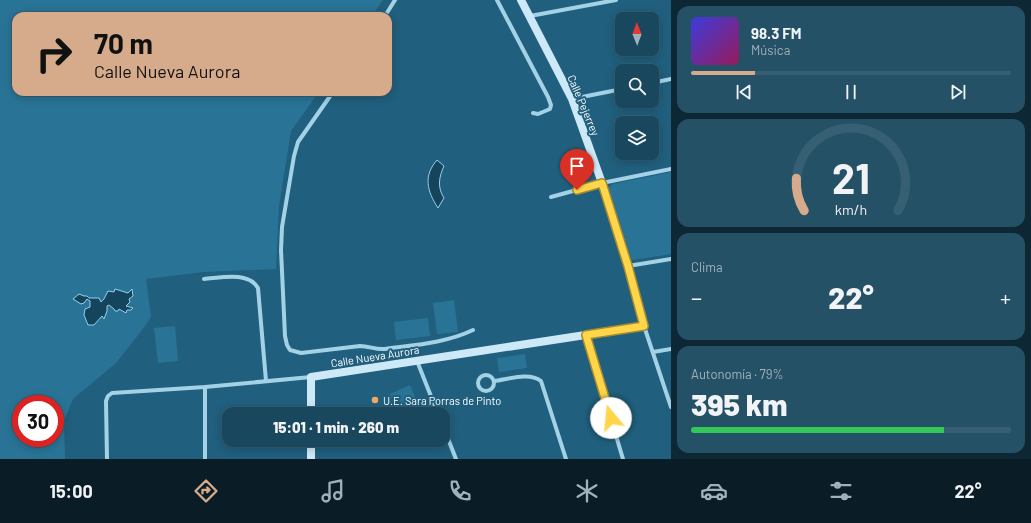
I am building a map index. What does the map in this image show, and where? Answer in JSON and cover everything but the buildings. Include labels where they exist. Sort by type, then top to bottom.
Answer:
[{"type":"street","points":[[388,12],[395,0]]},
{"type":"street","points":[[497,0],[551,105],[550,109],[538,114],[533,113]]},
{"type":"street","name":"Calle Pejerrey","points":[[521,0],[572,99],[602,183],[628,266],[644,326],[671,407]]},
{"type":"street","points":[[529,16],[616,0]]},
{"type":"street","points":[[659,82],[671,79]]},
{"type":"street","points":[[572,99],[615,90]]},
{"type":"street","points":[[330,96],[298,142],[288,189],[282,227],[281,250],[285,336],[290,350],[301,353],[360,346],[385,349],[430,342],[464,334],[473,330]]},
{"type":"street","points":[[551,197],[602,183],[671,169]]},
{"type":"street","points":[[628,266],[671,259]]},
{"type":"street","points":[[204,279],[245,278],[255,283],[258,288],[266,381]]},
{"type":"street","name":"Calle Nueva Aurora","points":[[107,459],[106,401],[108,396],[112,393],[204,387],[311,377],[644,326]]},
{"type":"street","points":[[586,335],[623,459]]},
{"type":"street","points":[[653,352],[671,349]]},
{"type":"street","points":[[416,361],[435,407]]},
{"type":"street","points":[[485,375],[491,376],[494,381],[493,387],[489,390],[484,391],[479,388],[478,382],[480,377],[485,375]]},
{"type":"street","points":[[311,377],[311,407]]},
{"type":"street","points":[[494,381],[524,377],[536,377],[542,381],[566,459]]},
{"type":"street","points":[[204,387],[205,459]]},
{"type":"street","points":[[450,444],[456,459]]},
{"type":"street","points":[[311,447],[311,459]]},
{"type":"shaded area","points":[[0,0],[383,0],[375,12],[12,12],[12,96],[316,96],[291,131],[279,206],[276,269],[203,272],[146,279],[151,317],[116,363],[73,399],[64,421],[65,459],[0,459]]},
{"type":"shaded area","points":[[437,160],[444,166],[441,174],[440,190],[444,198],[438,208],[431,196],[428,184],[430,172]]},
{"type":"shaded area","points":[[671,172],[671,254],[633,260],[631,258],[609,189],[610,186],[613,184]]},
{"type":"shaded area","points":[[115,289],[128,293],[132,289],[133,296],[129,299],[130,302],[126,306],[133,308],[131,310],[127,310],[126,313],[119,309],[118,311],[115,311],[109,305],[107,306],[104,319],[102,316],[94,325],[88,325],[84,315],[85,309],[90,307],[90,301],[87,299],[81,304],[73,299],[79,294],[89,298],[99,298],[101,302],[108,291],[114,292]]},
{"type":"shaded area","points":[[454,300],[458,332],[437,334],[433,303]]},
{"type":"shaded area","points":[[428,318],[430,336],[396,340],[394,322]]},
{"type":"shaded area","points":[[175,326],[178,361],[158,363],[154,328]]},
{"type":"shaded area","points":[[525,354],[527,368],[499,372],[497,358]]},
{"type":"shaded area","points":[[410,385],[419,407],[395,407],[390,394]]},
{"type":"place","name":"U.E. Sara Porras de Pinto","points":[[375,400]]},
{"type":"route","points":[[577,190],[602,183],[628,266],[644,326],[586,335],[611,418]]}]
